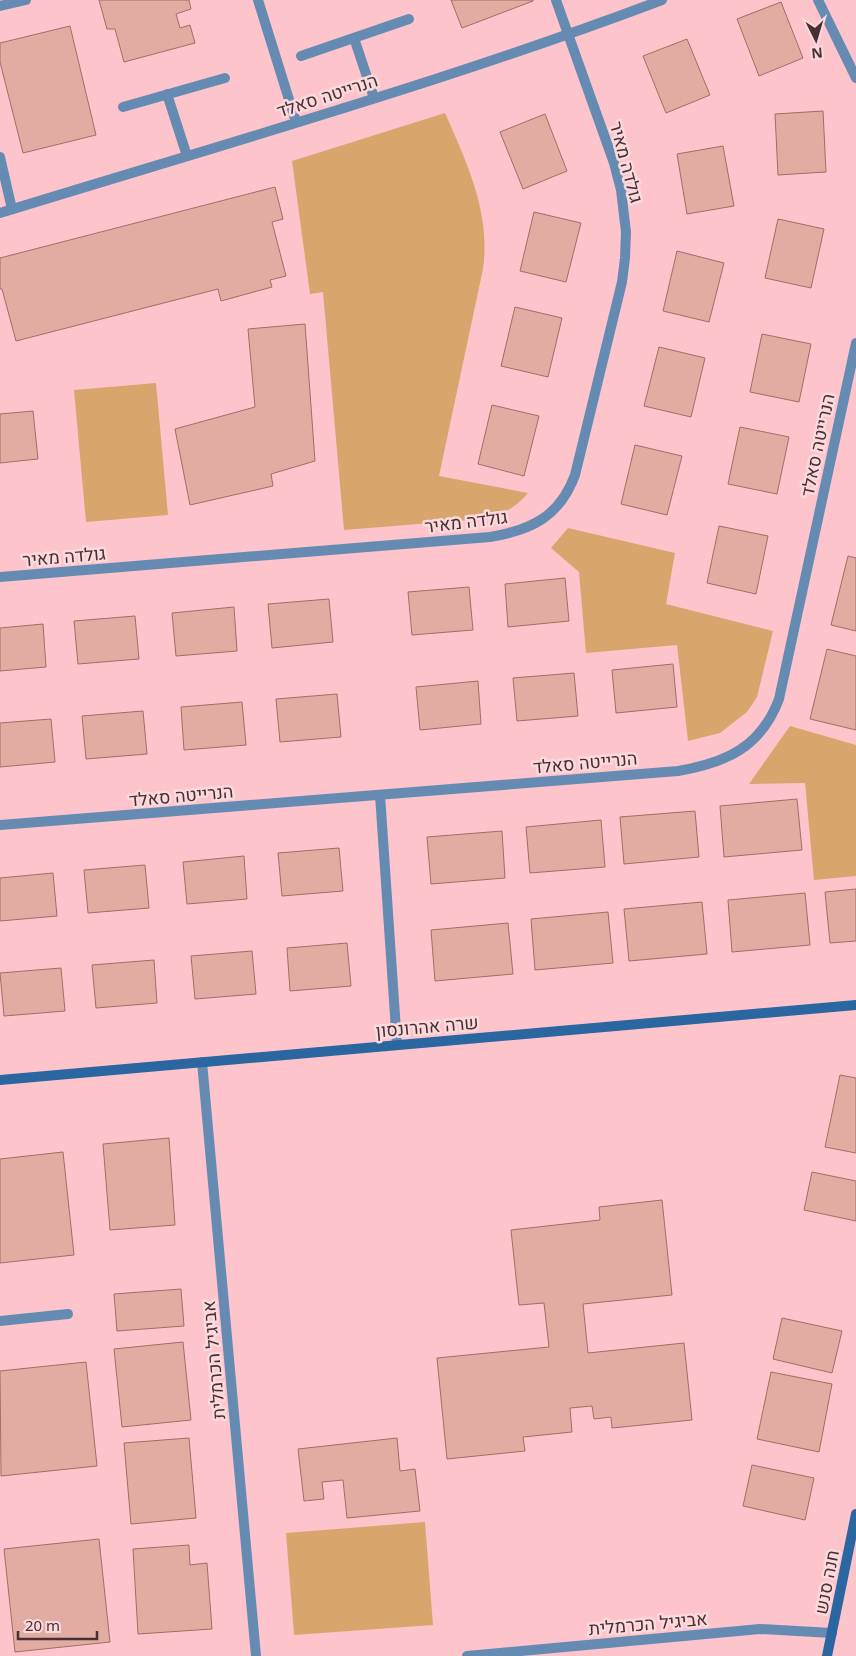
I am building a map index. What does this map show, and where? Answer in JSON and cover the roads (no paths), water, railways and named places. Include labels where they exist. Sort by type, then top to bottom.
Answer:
[{"type":"street","points":[[0,6],[26,0]]},
{"type":"street","points":[[258,0],[296,122]]},
{"type":"street","name":"גולדה מאיר","points":[[0,577],[490,537],[519,531],[542,520],[551,513],[566,496],[575,475],[622,282],[626,245],[624,204],[614,163],[556,0]]},
{"type":"street","name":"הנרייטה סאלד","points":[[0,213],[374,98],[568,34],[662,0]]},
{"type":"street","points":[[818,0],[856,78]]},
{"type":"street","points":[[301,56],[409,19]]},
{"type":"street","points":[[354,38],[374,98]]},
{"type":"street","points":[[122,107],[225,78]]},
{"type":"street","points":[[167,94],[187,156]]},
{"type":"street","points":[[0,157],[12,210]]},
{"type":"street","name":"הנרייטה סאלד","points":[[0,826],[678,771],[695,768],[738,752],[760,734],[768,724],[779,699],[856,343]]},
{"type":"street","points":[[380,795],[397,1045]]},
{"type":"street","name":"שרה אהרונסון","points":[[0,1080],[856,1005]]},
{"type":"street","name":"אביגיל הכרמלית","points":[[202,1062],[256,1656]]},
{"type":"street","points":[[0,1321],[68,1314]]},
{"type":"street","name":"חנה סנש","points":[[827,1656],[856,1514]]},
{"type":"street","name":"אביגיל הכרמלית","points":[[467,1656],[760,1629],[832,1633]]}]
